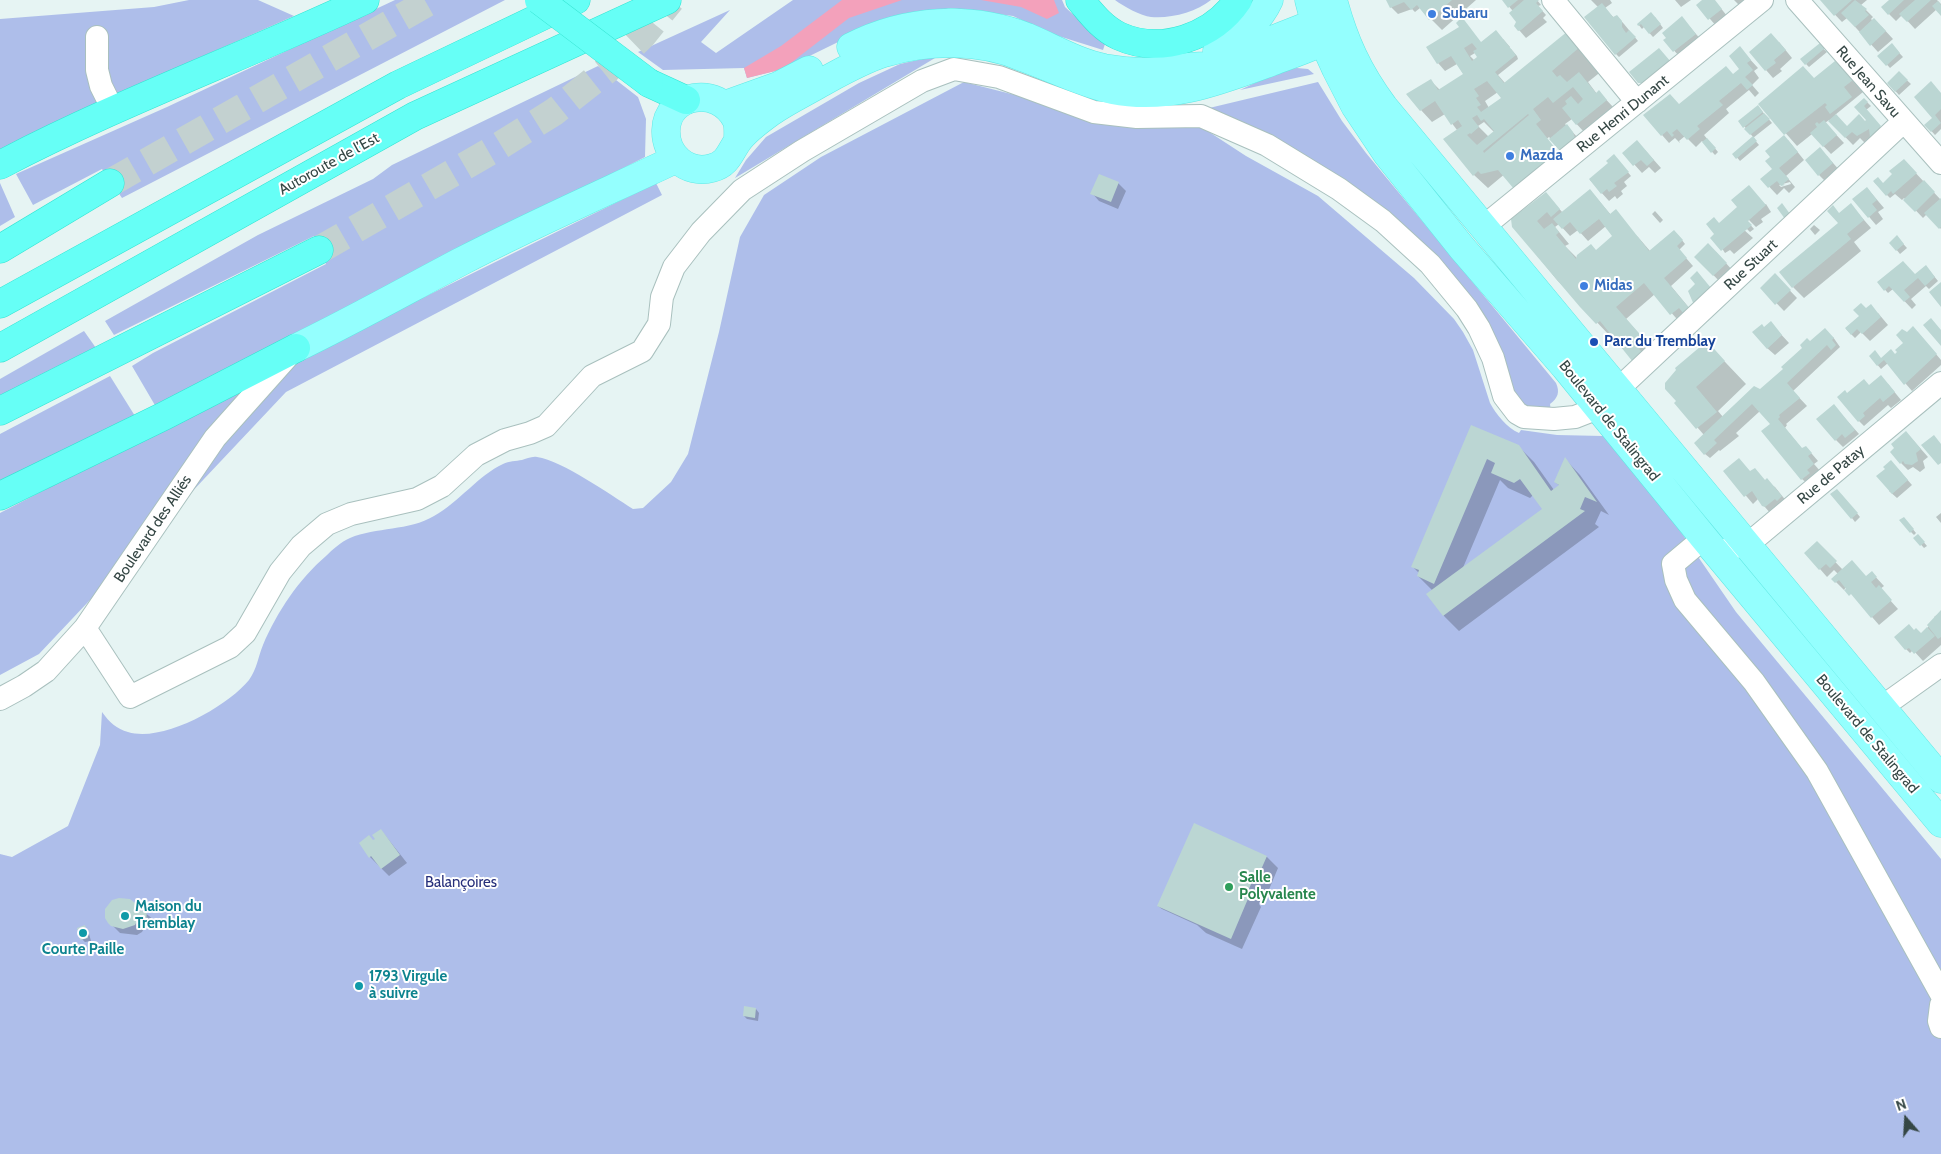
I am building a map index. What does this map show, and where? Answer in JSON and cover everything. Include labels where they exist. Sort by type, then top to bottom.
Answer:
[{"type":"highway","points":[[0,165],[113,110],[303,29],[365,0]]},
{"type":"highway","points":[[539,0],[649,84],[686,100]]},
{"type":"highway","points":[[0,304],[398,85],[576,0]]},
{"type":"highway","name":"Autoroute de l’Est","points":[[0,348],[415,116],[667,0]]},
{"type":"highway","points":[[1080,0],[1096,19],[1118,36],[1146,44],[1163,44],[1182,40],[1210,28],[1222,19],[1238,0]]},
{"type":"highway","points":[[0,249],[110,183]]},
{"type":"highway","points":[[0,411],[319,250]]},
{"type":"highway","points":[[0,496],[164,416],[296,348]]},
{"type":"main road","points":[[1190,66],[1230,44],[1252,25],[1269,0]]},
{"type":"main road","points":[[725,105],[778,86],[845,50],[903,27],[961,23],[994,27],[1029,38],[1078,60],[1114,69],[1156,72],[1190,66],[1206,66],[1327,19]]},
{"type":"main road","points":[[738,141],[737,121],[725,105],[716,99],[707,97],[696,97],[686,100],[673,111],[666,127],[667,144],[676,159],[693,169],[713,168],[729,158],[738,141],[772,112],[847,69],[882,54],[915,46],[967,44],[997,48],[1022,56],[1084,82],[1113,90],[1171,93],[1213,83],[1327,19]]},
{"type":"main road","name":"Boulevard de Stalingrad","points":[[1327,19],[1372,90],[1483,227],[1941,779]]},
{"type":"main road","name":"Boulevard de Stalingrad","points":[[1327,19],[1355,106],[1373,135],[1462,248],[1565,367],[1709,544],[1941,823]]},
{"type":"main road","points":[[296,348],[358,318],[504,241],[676,159]]},
{"type":"street","points":[[1553,0],[1637,102]]},
{"type":"street","name":"Rue Henri Dunant","points":[[1483,227],[1762,0]]},
{"type":"street","name":"Rue Jean Savu","points":[[1796,0],[1941,163]]},
{"type":"street","points":[[97,37],[97,70],[101,86],[113,110]]},
{"type":"street","name":"Rue Stuart","points":[[85,628],[130,696],[230,647],[245,633],[280,572],[301,546],[327,524],[351,514],[417,500],[442,486],[476,455],[505,440],[530,434],[546,426],[592,376],[642,351],[659,324],[662,297],[674,267],[701,232],[742,190],[802,151],[913,86],[954,69],[999,78],[1094,112],[1137,117],[1201,116],[1267,145],[1339,189],[1383,221],[1430,264],[1468,309],[1493,358],[1504,396],[1517,413],[1524,417],[1554,419],[1575,417],[1598,408],[1620,390],[1903,122]]},
{"type":"street","name":"Boulevard des Alliés","points":[[0,698],[24,686],[46,671],[85,628],[215,438],[296,348]]},
{"type":"street","name":"Rue de Patay","points":[[1747,545],[1941,383]]},
{"type":"street","points":[[1747,545],[1709,544],[1673,564],[1676,580],[1685,600],[1754,682],[1804,752],[1941,994]]},
{"type":"street","points":[[1882,707],[1941,665]]},
{"type":"street","points":[[1941,1005],[1939,1020],[1941,1026]]},
{"type":"green space","points":[[189,0],[258,0],[294,16],[126,90],[0,160],[0,19],[154,7]]},
{"type":"green space","points":[[395,0],[505,0],[122,198],[102,169],[33,205],[16,174],[167,107]]},
{"type":"green space","points":[[793,0],[1062,0],[1065,7],[1105,44],[1103,50],[1049,33],[1013,16],[951,8],[879,22],[783,69],[747,78],[744,68],[663,70],[638,52],[730,10],[701,42],[716,53]]},
{"type":"green space","points":[[1115,0],[1211,0],[1198,8],[1174,16],[1151,17],[1127,8]]},
{"type":"green space","points":[[940,55],[735,178],[746,160],[766,137],[859,83],[900,64]]},
{"type":"green space","points":[[598,66],[638,97],[646,119],[645,157],[156,407],[132,366],[153,353],[326,264],[314,236],[114,335],[105,321],[258,235],[373,179],[392,165]]},
{"type":"green space","points":[[1284,69],[1308,69],[1314,74],[1240,90]]},
{"type":"green space","name":"Balançoires","points":[[964,82],[1145,128],[1203,128],[1246,156],[1318,196],[1414,278],[1454,319],[1463,332],[1473,350],[1490,403],[1510,428],[1519,433],[1521,430],[1557,435],[1603,436],[1679,529],[1736,612],[1941,859],[1941,1154],[0,1154],[0,854],[12,857],[68,826],[100,745],[102,712],[110,722],[120,729],[142,734],[176,727],[211,711],[226,701],[249,680],[254,672],[261,649],[282,608],[307,575],[334,548],[347,539],[360,535],[424,521],[452,504],[486,475],[505,463],[533,457],[548,460],[586,479],[633,509],[643,508],[671,482],[688,454],[719,332],[740,237],[764,195],[821,157]]},
{"type":"green space","points":[[1318,82],[1342,121],[1366,153],[1556,383],[1558,392],[1550,404],[1551,412],[1522,409],[1445,274],[1205,109]]},
{"type":"green space","points":[[0,183],[15,217],[0,226]]},
{"type":"green space","points":[[656,183],[662,195],[286,392],[39,654],[0,675],[0,513],[280,368]]},
{"type":"green space","points":[[84,331],[96,348],[0,397],[0,379]]},
{"type":"green space","points":[[110,376],[135,416],[0,482],[0,434]]},
{"type":"shaded area","points":[[842,0],[902,0],[849,18],[783,69],[747,78],[744,68],[781,46]]},
{"type":"shaded area","points":[[981,0],[1054,0],[1059,13],[1047,19],[1021,7]]},
{"type":"building","points":[[1386,0],[1452,0],[1429,20],[1417,5],[1411,10],[1404,2],[1390,8]]},
{"type":"building","points":[[1502,0],[1518,0],[1508,8]]},
{"type":"building","points":[[1524,0],[1539,0],[1536,3],[1543,11],[1518,31],[1514,26],[1516,22],[1509,13]]},
{"type":"building","points":[[1702,0],[1715,0],[1722,9],[1708,20],[1696,5]]},
{"type":"building","points":[[1820,0],[1852,0],[1834,16]]},
{"type":"building","points":[[1855,0],[1867,9],[1865,11],[1869,15],[1855,27],[1841,13]]},
{"type":"building","points":[[1889,0],[1904,0],[1888,15],[1881,7]]},
{"type":"building","points":[[1915,0],[1931,0],[1907,22],[1899,14]]},
{"type":"building","points":[[1938,1],[1941,5],[1941,16],[1932,6]]},
{"type":"building","points":[[1602,3],[1613,17],[1617,15],[1622,21],[1622,27],[1626,33],[1629,30],[1636,37],[1615,55],[1584,17]]},
{"type":"building","points":[[1651,12],[1661,24],[1649,34],[1641,24],[1638,26],[1637,24]]},
{"type":"building","points":[[1682,16],[1696,34],[1673,52],[1663,40],[1666,38],[1662,33]]},
{"type":"building","points":[[1462,17],[1481,42],[1496,30],[1516,55],[1495,72],[1504,83],[1568,31],[1581,46],[1552,71],[1557,77],[1560,75],[1567,82],[1579,72],[1596,93],[1599,90],[1607,100],[1576,125],[1562,108],[1567,104],[1565,101],[1571,96],[1578,104],[1583,99],[1573,87],[1553,103],[1548,97],[1533,109],[1541,120],[1536,124],[1559,153],[1514,189],[1498,170],[1481,174],[1478,171],[1473,176],[1443,139],[1462,126],[1458,120],[1451,125],[1435,101],[1420,111],[1406,94],[1431,79],[1438,90],[1463,74],[1451,56],[1437,64],[1426,47],[1459,27],[1456,23]],"holes":[[[1472,43],[1477,49],[1473,51],[1477,57],[1472,61],[1464,48]],[[1487,81],[1501,98],[1481,112],[1477,107],[1481,105],[1476,98],[1479,96],[1474,89]],[[1528,114],[1529,115],[1484,153],[1483,151]],[[1477,115],[1481,121],[1484,119],[1494,131],[1477,145],[1467,135],[1479,127],[1472,118]]]},
{"type":"building","points":[[1874,18],[1886,31],[1870,46],[1859,32]]},
{"type":"building","points":[[1771,33],[1786,50],[1774,60],[1776,63],[1765,71],[1749,52]]},
{"type":"building","points":[[1820,43],[1825,48],[1805,65],[1800,59]]},
{"type":"building","points":[[1892,43],[1900,53],[1886,66],[1877,56]]},
{"type":"building","points":[[1740,46],[1751,60],[1747,63],[1753,70],[1745,77],[1753,85],[1747,90],[1741,83],[1719,101],[1723,105],[1697,126],[1700,129],[1687,140],[1677,129],[1672,133],[1674,135],[1672,137],[1667,131],[1661,136],[1643,115],[1670,94],[1679,104],[1726,66],[1733,74],[1739,69],[1729,56]]},
{"type":"building","points":[[1659,48],[1671,62],[1646,83],[1638,83],[1629,72]]},
{"type":"building","points":[[1835,61],[1853,80],[1844,87],[1852,97],[1830,114],[1825,107],[1827,105],[1825,103],[1784,135],[1758,104],[1803,66],[1814,78]]},
{"type":"building","points":[[1899,71],[1908,80],[1895,92],[1887,83]]},
{"type":"building","points":[[1931,81],[1941,93],[1941,109],[1935,115],[1941,123],[1931,132],[1924,125],[1932,118],[1914,97]]},
{"type":"building","points":[[1864,98],[1868,102],[1864,106],[1881,126],[1870,137],[1869,129],[1857,136],[1852,132],[1845,138],[1828,121],[1836,114],[1847,126],[1859,114],[1865,121],[1854,107]]},
{"type":"building","points":[[1758,105],[1763,112],[1743,128],[1738,121]]},
{"type":"building","points":[[1764,113],[1770,119],[1750,135],[1744,129]]},
{"type":"building","points":[[1824,120],[1837,135],[1823,147],[1810,133],[1817,127],[1815,124],[1817,122],[1819,124]]},
{"type":"building","points":[[1567,124],[1575,138],[1560,151],[1549,139]]},
{"type":"building","points":[[1784,135],[1798,152],[1779,168],[1789,179],[1783,184],[1785,185],[1781,186],[1777,181],[1768,188],[1760,179],[1772,169],[1765,161],[1770,157],[1765,151]]},
{"type":"building","points":[[1753,136],[1757,141],[1736,159],[1732,154]]},
{"type":"building","points":[[1707,138],[1716,148],[1711,153],[1702,142]]},
{"type":"building","points":[[1637,140],[1654,160],[1647,166],[1641,160],[1633,166],[1622,153]]},
{"type":"building","points":[[1820,147],[1833,163],[1818,176],[1805,160]]},
{"type":"building","points":[[1614,154],[1629,172],[1614,183],[1617,186],[1609,192],[1607,189],[1601,194],[1589,179],[1608,163],[1606,161]]},
{"type":"building","points":[[1904,159],[1917,173],[1893,194],[1891,191],[1886,196],[1873,181],[1878,177],[1883,183],[1892,174],[1889,171]]},
{"type":"building","points":[[1099,174],[1119,182],[1111,202],[1090,194]]},
{"type":"building","points":[[1924,180],[1935,192],[1915,212],[1903,200]]},
{"type":"building","points":[[1749,185],[1766,205],[1748,221],[1752,225],[1721,251],[1710,238],[1714,234],[1706,224],[1714,217],[1719,223],[1737,207],[1731,200]]},
{"type":"building","points":[[1867,187],[1877,200],[1872,204],[1877,210],[1868,218],[1852,199]]},
{"type":"building","points":[[1590,189],[1610,214],[1616,209],[1649,251],[1674,230],[1683,240],[1677,246],[1687,258],[1664,278],[1690,309],[1684,314],[1679,308],[1670,315],[1644,283],[1616,307],[1645,340],[1639,349],[1643,353],[1633,362],[1600,321],[1596,324],[1580,307],[1512,227],[1511,219],[1546,192],[1560,209],[1551,217],[1547,212],[1537,221],[1544,229],[1552,223],[1559,232],[1556,235],[1576,259],[1577,255],[1591,244],[1596,250],[1612,236],[1599,219],[1580,234],[1570,222],[1562,229],[1553,219]]},
{"type":"building","points":[[1941,198],[1941,227],[1939,229],[1924,213]]},
{"type":"building","points":[[1782,203],[1790,214],[1785,219],[1777,208]]},
{"type":"building","points":[[1851,203],[1864,220],[1847,234],[1851,239],[1792,288],[1779,272],[1838,223],[1827,211],[1833,205],[1839,213]]},
{"type":"building","points":[[1897,235],[1904,244],[1896,251],[1889,243]]},
{"type":"building","points":[[1708,243],[1727,263],[1713,276],[1694,257]]},
{"type":"building","points":[[1903,261],[1915,274],[1926,265],[1935,277],[1925,286],[1918,278],[1904,290],[1910,297],[1904,302],[1889,286],[1884,291],[1877,282]]},
{"type":"building","points":[[1697,271],[1711,288],[1694,305],[1688,291],[1695,284],[1690,278]]},
{"type":"building","points":[[1775,273],[1791,290],[1775,305],[1760,288]]},
{"type":"building","points":[[1941,282],[1941,307],[1929,292]]},
{"type":"building","points":[[1861,303],[1866,308],[1871,304],[1881,317],[1862,334],[1857,329],[1851,335],[1845,328],[1859,316],[1853,310]]},
{"type":"building","points":[[1931,318],[1941,330],[1941,346],[1923,325]]},
{"type":"building","points":[[1771,321],[1782,335],[1767,349],[1752,332],[1762,324],[1764,327]]},
{"type":"building","points":[[1913,326],[1937,354],[1904,385],[1884,360],[1877,366],[1869,356],[1875,350],[1881,358],[1891,349],[1895,354],[1897,352],[1895,350],[1903,343],[1896,335],[1902,329],[1907,332]]},
{"type":"building","points":[[1825,328],[1834,338],[1832,340],[1836,345],[1831,350],[1827,345],[1787,383],[1800,398],[1779,415],[1778,419],[1802,448],[1806,446],[1812,453],[1808,456],[1814,464],[1807,470],[1810,473],[1801,480],[1761,431],[1770,424],[1752,404],[1714,440],[1717,443],[1704,455],[1694,443],[1754,386],[1760,389],[1783,369],[1781,367],[1802,348],[1800,345],[1807,338],[1810,341]]},
{"type":"building","points":[[1707,341],[1725,361],[1696,387],[1717,412],[1696,429],[1674,403],[1676,401],[1665,389],[1665,383],[1676,370],[1675,368]]},
{"type":"building","points":[[1881,375],[1895,392],[1883,402],[1880,398],[1863,413],[1865,416],[1858,422],[1837,397],[1845,390],[1847,393],[1864,379],[1869,385]]},
{"type":"building","points":[[1834,404],[1855,430],[1845,438],[1842,434],[1835,441],[1816,419]]},
{"type":"building","points":[[1471,425],[1519,445],[1551,491],[1559,485],[1554,482],[1565,457],[1597,502],[1585,497],[1580,509],[1585,511],[1443,616],[1426,594],[1542,509],[1520,479],[1514,483],[1491,473],[1495,463],[1487,459],[1434,584],[1417,576],[1419,570],[1411,567]]},
{"type":"building","points":[[1906,431],[1921,449],[1916,453],[1918,461],[1912,465],[1905,464],[1903,461],[1900,464],[1890,452],[1894,448],[1891,444]]},
{"type":"building","points":[[1934,435],[1941,444],[1941,463],[1938,465],[1921,445]]},
{"type":"building","points":[[1739,458],[1750,471],[1755,468],[1765,480],[1767,478],[1782,496],[1777,501],[1775,499],[1765,507],[1762,506],[1752,491],[1744,497],[1723,471]]},
{"type":"building","points":[[1891,460],[1908,480],[1892,494],[1876,476],[1885,469],[1883,467]]},
{"type":"building","points":[[1837,489],[1858,513],[1851,519],[1830,494]]},
{"type":"building","points":[[1904,517],[1914,529],[1910,533],[1899,520]]},
{"type":"building","points":[[1918,534],[1925,542],[1920,546],[1913,538]]},
{"type":"building","points":[[1817,541],[1837,561],[1830,568],[1826,564],[1819,570],[1804,553]]},
{"type":"building","points":[[1852,560],[1866,576],[1872,571],[1877,577],[1871,582],[1876,588],[1879,585],[1892,600],[1871,618],[1851,594],[1849,596],[1839,580],[1835,583],[1831,579]]},
{"type":"building","points":[[1941,610],[1941,637],[1938,639],[1927,625]]},
{"type":"building","points":[[1909,624],[1914,630],[1916,628],[1921,633],[1927,627],[1935,636],[1914,654],[1909,648],[1905,650],[1894,637]]},
{"type":"building","points":[[1194,823],[1267,856],[1256,881],[1253,880],[1247,893],[1250,894],[1231,939],[1157,906]]},
{"type":"building","points":[[381,829],[400,855],[381,869],[371,856],[369,858],[359,843],[369,835],[373,840],[375,839],[372,835]]},
{"type":"building","name":"Maison du Tremblay","points":[[119,898],[130,899],[135,903],[139,911],[147,911],[146,921],[138,919],[135,925],[123,929],[111,926],[105,918],[105,909],[112,900]]},
{"type":"building","name":"Courte Paille","points":[[85,925],[88,938],[80,940],[77,928]]},
{"type":"building","points":[[744,1006],[756,1008],[755,1018],[743,1016]]},
{"type":"tunnel","points":[[110,183],[432,0]]},
{"type":"tunnel","points":[[319,250],[496,148],[554,112],[608,69],[643,35],[671,0]]},
{"type":"place","name":"Subaru","points":[[1432,14]]},
{"type":"place","name":"Mazda","points":[[1510,156]]},
{"type":"place","name":"Midas","points":[[1584,286]]},
{"type":"place","name":"Parc du Tremblay","points":[[1594,342]]},
{"type":"place","name":"Salle Polyvalente","points":[[1229,887]]},
{"type":"place","name":"Maison du Tremblay","points":[[125,916]]},
{"type":"place","name":"Courte Paille","points":[[83,933]]},
{"type":"place","name":"1793 Virgule à suivre","points":[[359,986]]}]
